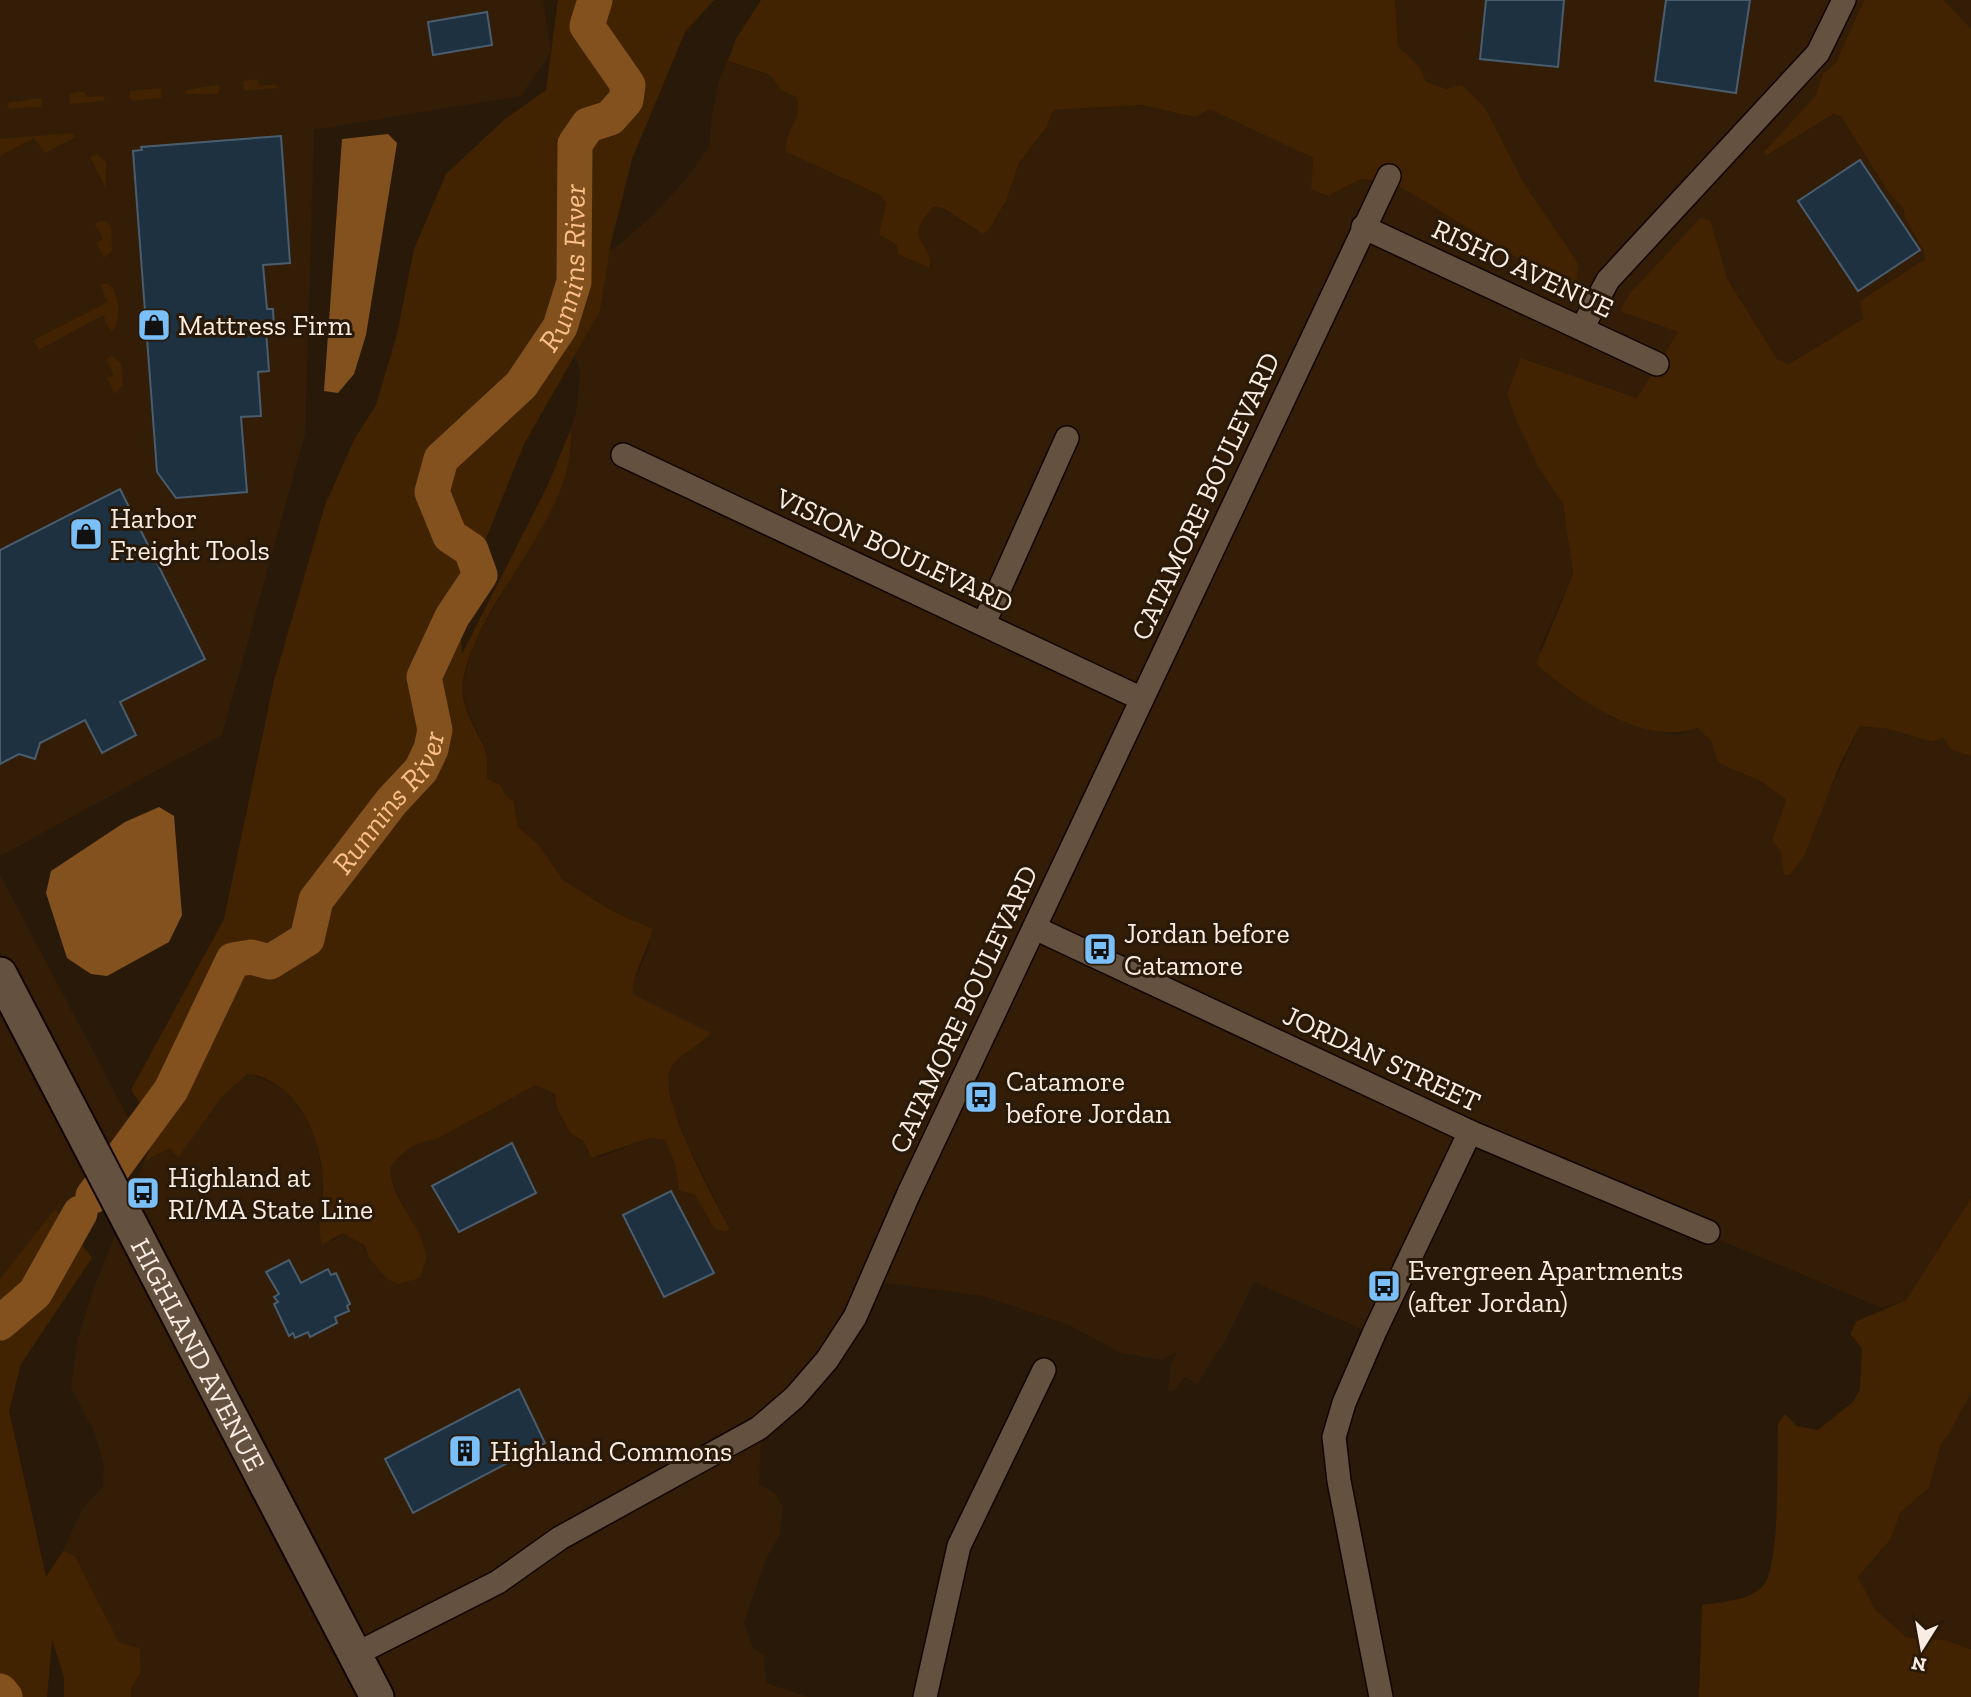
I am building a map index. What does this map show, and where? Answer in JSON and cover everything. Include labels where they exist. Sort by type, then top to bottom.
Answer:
[{"type":"main road","name":"HIGHLAND AVENUE","points":[[0,974],[377,1697]]},
{"type":"street","points":[[1824,42],[1829,0]]},
{"type":"street","points":[[1582,328],[1608,280],[1818,53],[1844,0]]},
{"type":"street","name":"CATAMORE BOULEVARD","points":[[356,1654],[498,1582],[560,1538],[759,1428],[795,1397],[827,1360],[855,1317],[909,1192],[1389,176]]},
{"type":"street","name":"RISHO AVENUE","points":[[1363,227],[1657,364]]},
{"type":"street","points":[[984,623],[1067,438]]},
{"type":"street","name":"VISION BOULEVARD","points":[[623,455],[903,589],[984,623],[1142,699]]},
{"type":"street","name":"JORDAN STREET","points":[[1035,928],[1470,1132],[1708,1232]]},
{"type":"street","points":[[1381,1697],[1339,1481],[1334,1437],[1345,1403],[1375,1332],[1470,1132]]},
{"type":"street","points":[[925,1697],[959,1546],[1044,1370]]},
{"type":"shaded area","points":[[0,0],[543,0],[551,52],[521,96],[314,130],[305,434],[222,735],[0,856]]},
{"type":"shaded area","points":[[558,0],[714,0],[685,32],[632,159],[611,242],[600,311],[524,444],[479,556],[460,620],[462,654],[547,487],[571,429],[569,462],[559,494],[544,525],[487,617],[472,649],[463,681],[463,698],[485,751],[487,778],[500,785],[514,802],[518,827],[538,844],[563,880],[614,912],[653,929],[634,980],[633,994],[711,1033],[675,1063],[671,1068],[669,1082],[679,1124],[730,1229],[726,1232],[714,1228],[695,1195],[679,1190],[675,1164],[665,1140],[650,1138],[591,1158],[584,1142],[570,1133],[557,1108],[555,1094],[536,1085],[435,1140],[415,1145],[404,1152],[390,1168],[395,1191],[420,1235],[426,1257],[420,1278],[398,1284],[387,1279],[370,1259],[364,1245],[343,1233],[322,1245],[319,1226],[323,1180],[317,1146],[303,1112],[279,1086],[264,1078],[247,1074],[221,1098],[178,1158],[170,1148],[144,1162],[158,1130],[131,1090],[224,919],[274,681],[325,505],[354,440],[376,405],[397,334],[414,249],[446,174],[505,119],[546,90]]},
{"type":"shaded area","points":[[761,0],[1395,0],[1398,46],[1420,67],[1426,82],[1447,89],[1462,85],[1485,108],[1522,180],[1578,263],[1577,294],[1394,183],[1361,179],[1328,196],[1311,189],[1313,158],[1210,109],[1195,117],[1141,105],[1054,110],[1046,128],[1019,163],[1006,201],[989,230],[983,234],[943,208],[933,207],[919,228],[920,240],[927,251],[930,268],[898,254],[897,245],[879,234],[886,203],[880,195],[786,152],[788,138],[798,112],[796,97],[780,89],[770,75],[728,61],[736,39]]},
{"type":"shaded area","points":[[1395,0],[1864,0],[1836,62],[1823,74],[1815,96],[1768,149],[1767,156],[1833,114],[1841,116],[1888,192],[1903,208],[1905,218],[1923,249],[1925,259],[1860,301],[1863,319],[1789,364],[1777,359],[1728,280],[1710,221],[1700,218],[1630,293],[1621,311],[1678,332],[1637,398],[1521,358],[1540,470],[1563,504],[1573,574],[1539,650],[1613,718],[1677,735],[1696,728],[1711,741],[1718,763],[1762,782],[1786,800],[1772,840],[1781,853],[1784,875],[1790,875],[1860,726],[1889,729],[1931,742],[1944,738],[1950,749],[1971,756],[1971,1198],[1906,1300],[1882,1308],[1469,1135],[1375,1335],[1254,1282],[1226,1339],[1197,1384],[1184,1377],[1175,1390],[1168,1392],[1171,1363],[1178,1351],[1162,1360],[1121,1353],[1069,1325],[983,1296],[872,1281],[761,1437],[759,1485],[774,1492],[783,1507],[780,1534],[766,1559],[744,1622],[753,1648],[764,1655],[766,1683],[809,1697],[131,1697],[131,1688],[141,1672],[140,1648],[119,1642],[75,1556],[63,1551],[82,1509],[103,1486],[104,1465],[94,1431],[71,1388],[78,1338],[93,1290],[144,1162],[178,1143],[209,1082],[250,1074],[285,1088],[309,1122],[318,1148],[323,1182],[317,1223],[331,1242],[343,1233],[358,1239],[376,1266],[424,1248],[390,1178],[390,1168],[400,1155],[421,1141],[435,1140],[536,1085],[555,1094],[557,1108],[570,1133],[584,1142],[587,1154],[600,1157],[650,1138],[665,1139],[675,1164],[679,1190],[695,1195],[730,1229],[689,1148],[673,1108],[669,1082],[669,1071],[678,1058],[705,1041],[710,1033],[633,994],[631,986],[647,953],[653,929],[614,912],[563,880],[538,844],[518,827],[514,802],[500,785],[487,778],[485,748],[466,708],[462,688],[473,644],[546,516],[572,450],[571,429],[577,408],[580,370],[566,335],[588,267],[655,213],[686,179],[709,147],[719,81],[727,61],[770,75],[780,89],[796,97],[800,106],[786,143],[786,152],[880,195],[886,203],[879,234],[897,245],[899,254],[931,266],[917,231],[920,221],[932,207],[943,208],[983,234],[989,230],[1006,201],[1019,163],[1046,128],[1054,110],[1141,105],[1195,117],[1210,109],[1222,113],[1313,158],[1311,189],[1328,196],[1361,179],[1394,183],[1577,293],[1578,263],[1522,180],[1447,89],[1426,82],[1420,67],[1398,46]]},
{"type":"shaded area","points":[[1864,0],[1944,0],[1971,29],[1971,756],[1950,749],[1944,738],[1931,742],[1889,729],[1860,726],[1840,764],[1804,856],[1790,875],[1784,875],[1781,853],[1772,840],[1786,800],[1762,782],[1718,763],[1711,741],[1697,728],[1676,732],[1655,731],[1633,725],[1590,704],[1536,664],[1573,574],[1563,504],[1540,470],[1507,394],[1521,358],[1637,398],[1678,332],[1620,311],[1630,293],[1700,218],[1710,220],[1728,280],[1777,359],[1789,364],[1863,319],[1860,301],[1925,259],[1923,249],[1905,218],[1903,208],[1888,192],[1841,116],[1833,114],[1766,156],[1764,152],[1815,96],[1823,74],[1836,62]]},
{"type":"shaded area","points":[[1944,0],[1971,0],[1971,29],[1964,25]]},
{"type":"shaded area","points":[[257,79],[260,86],[275,84],[277,88],[244,91],[243,81]]},
{"type":"shaded area","points":[[220,86],[218,94],[185,94],[186,90]]},
{"type":"shaded area","points":[[161,88],[162,98],[133,101],[129,97],[130,91]]},
{"type":"shaded area","points":[[84,91],[87,97],[103,96],[105,101],[70,104],[69,94]]},
{"type":"shaded area","points":[[42,99],[41,107],[10,109],[7,106],[9,103]]},
{"type":"shaded area","points":[[73,133],[75,137],[45,153],[34,138],[0,156],[0,139]]},
{"type":"shaded area","points":[[388,134],[397,143],[366,335],[354,374],[338,393],[324,391],[342,139]]},
{"type":"shaded area","points":[[97,154],[106,162],[106,188],[90,157]]},
{"type":"shaded area","points":[[105,221],[111,226],[112,251],[104,258],[96,243],[103,239],[95,224]]},
{"type":"shaded area","points":[[107,283],[115,292],[118,307],[117,322],[111,332],[103,315],[39,350],[34,340],[108,302],[100,285]]},
{"type":"shaded area","points":[[112,356],[121,363],[123,385],[115,394],[107,378],[114,375],[106,359]]},
{"type":"shaded area","points":[[159,807],[174,816],[182,915],[169,942],[107,976],[91,974],[67,958],[46,893],[51,871],[125,822]]},
{"type":"shaded area","points":[[0,875],[140,1140],[0,1294]]},
{"type":"shaded area","points":[[1971,1198],[1971,1393],[1948,1436],[1941,1443],[1929,1488],[1901,1512],[1890,1540],[1858,1577],[1875,1609],[1906,1637],[1945,1640],[1971,1649],[1971,1697],[1699,1697],[1702,1605],[1750,1595],[1763,1586],[1769,1575],[1775,1534],[1778,1424],[1785,1414],[1797,1426],[1818,1430],[1853,1402],[1860,1389],[1862,1348],[1850,1334],[1857,1321],[1906,1300]]},
{"type":"shaded area","points":[[55,1209],[92,1258],[21,1364],[9,1411],[46,1577],[63,1551],[75,1556],[119,1642],[140,1648],[141,1672],[131,1688],[131,1697],[64,1697],[64,1677],[52,1640],[47,1697],[0,1697],[0,1279]]},
{"type":"shaded area","points":[[1971,1393],[1971,1649],[1945,1640],[1906,1637],[1875,1609],[1858,1577],[1890,1540],[1901,1512],[1929,1488],[1941,1443],[1948,1436]]},
{"type":"building","points":[[1486,0],[1564,0],[1558,67],[1480,59]]},
{"type":"building","points":[[1666,0],[1750,0],[1736,93],[1655,81]]},
{"type":"building","points":[[487,12],[492,45],[433,55],[428,22]]},
{"type":"building","points":[[281,136],[290,263],[263,265],[267,309],[273,309],[274,329],[266,330],[269,371],[258,372],[261,416],[241,417],[247,492],[176,498],[157,472],[133,151],[142,150],[141,147]]},
{"type":"building","points":[[1860,160],[1920,250],[1858,291],[1798,201]]},
{"type":"building","points":[[120,489],[205,659],[120,702],[136,735],[102,753],[85,720],[40,743],[35,759],[19,754],[0,764],[0,550]]},
{"type":"building","points":[[512,1143],[536,1193],[459,1232],[432,1186]]},
{"type":"building","points":[[671,1191],[714,1273],[664,1297],[623,1215]]},
{"type":"building","points":[[289,1260],[301,1283],[328,1269],[331,1275],[336,1273],[350,1304],[347,1306],[349,1311],[335,1317],[337,1323],[310,1337],[308,1332],[295,1338],[293,1333],[289,1336],[274,1304],[278,1302],[274,1297],[279,1294],[266,1272]]},
{"type":"building","name":"Highland Commons","points":[[519,1389],[545,1443],[413,1513],[385,1459]]},
{"type":"waterway","name":"Runnins River","points":[[93,1196],[171,1090],[233,960],[251,957],[270,962],[307,939],[316,900],[392,801],[421,770],[431,749],[435,730],[424,677],[452,617],[480,575],[471,550],[450,536],[432,492],[441,459],[521,385],[560,327],[574,282],[575,144],[588,125],[610,118],[626,100],[628,85],[587,26],[595,0]]},
{"type":"waterway","name":"Runnins River","points":[[0,1323],[35,1293],[80,1213]]},
{"type":"waterway","name":"Runnins River","points":[[0,1691],[5,1697]]},
{"type":"place","name":"Mattress Firm","points":[[154,325]]},
{"type":"place","name":"Harbor Freight Tools","points":[[86,534]]},
{"type":"place","name":"Jordan before Catamore","points":[[1100,949]]},
{"type":"place","name":"Catamore before Jordan","points":[[981,1097]]},
{"type":"place","name":"Highland at RI/MA State Line","points":[[143,1193]]},
{"type":"place","name":"Evergreen Apartments (after Jordan)","points":[[1384,1286]]},
{"type":"place","name":"Highland Commons","points":[[465,1451]]}]
